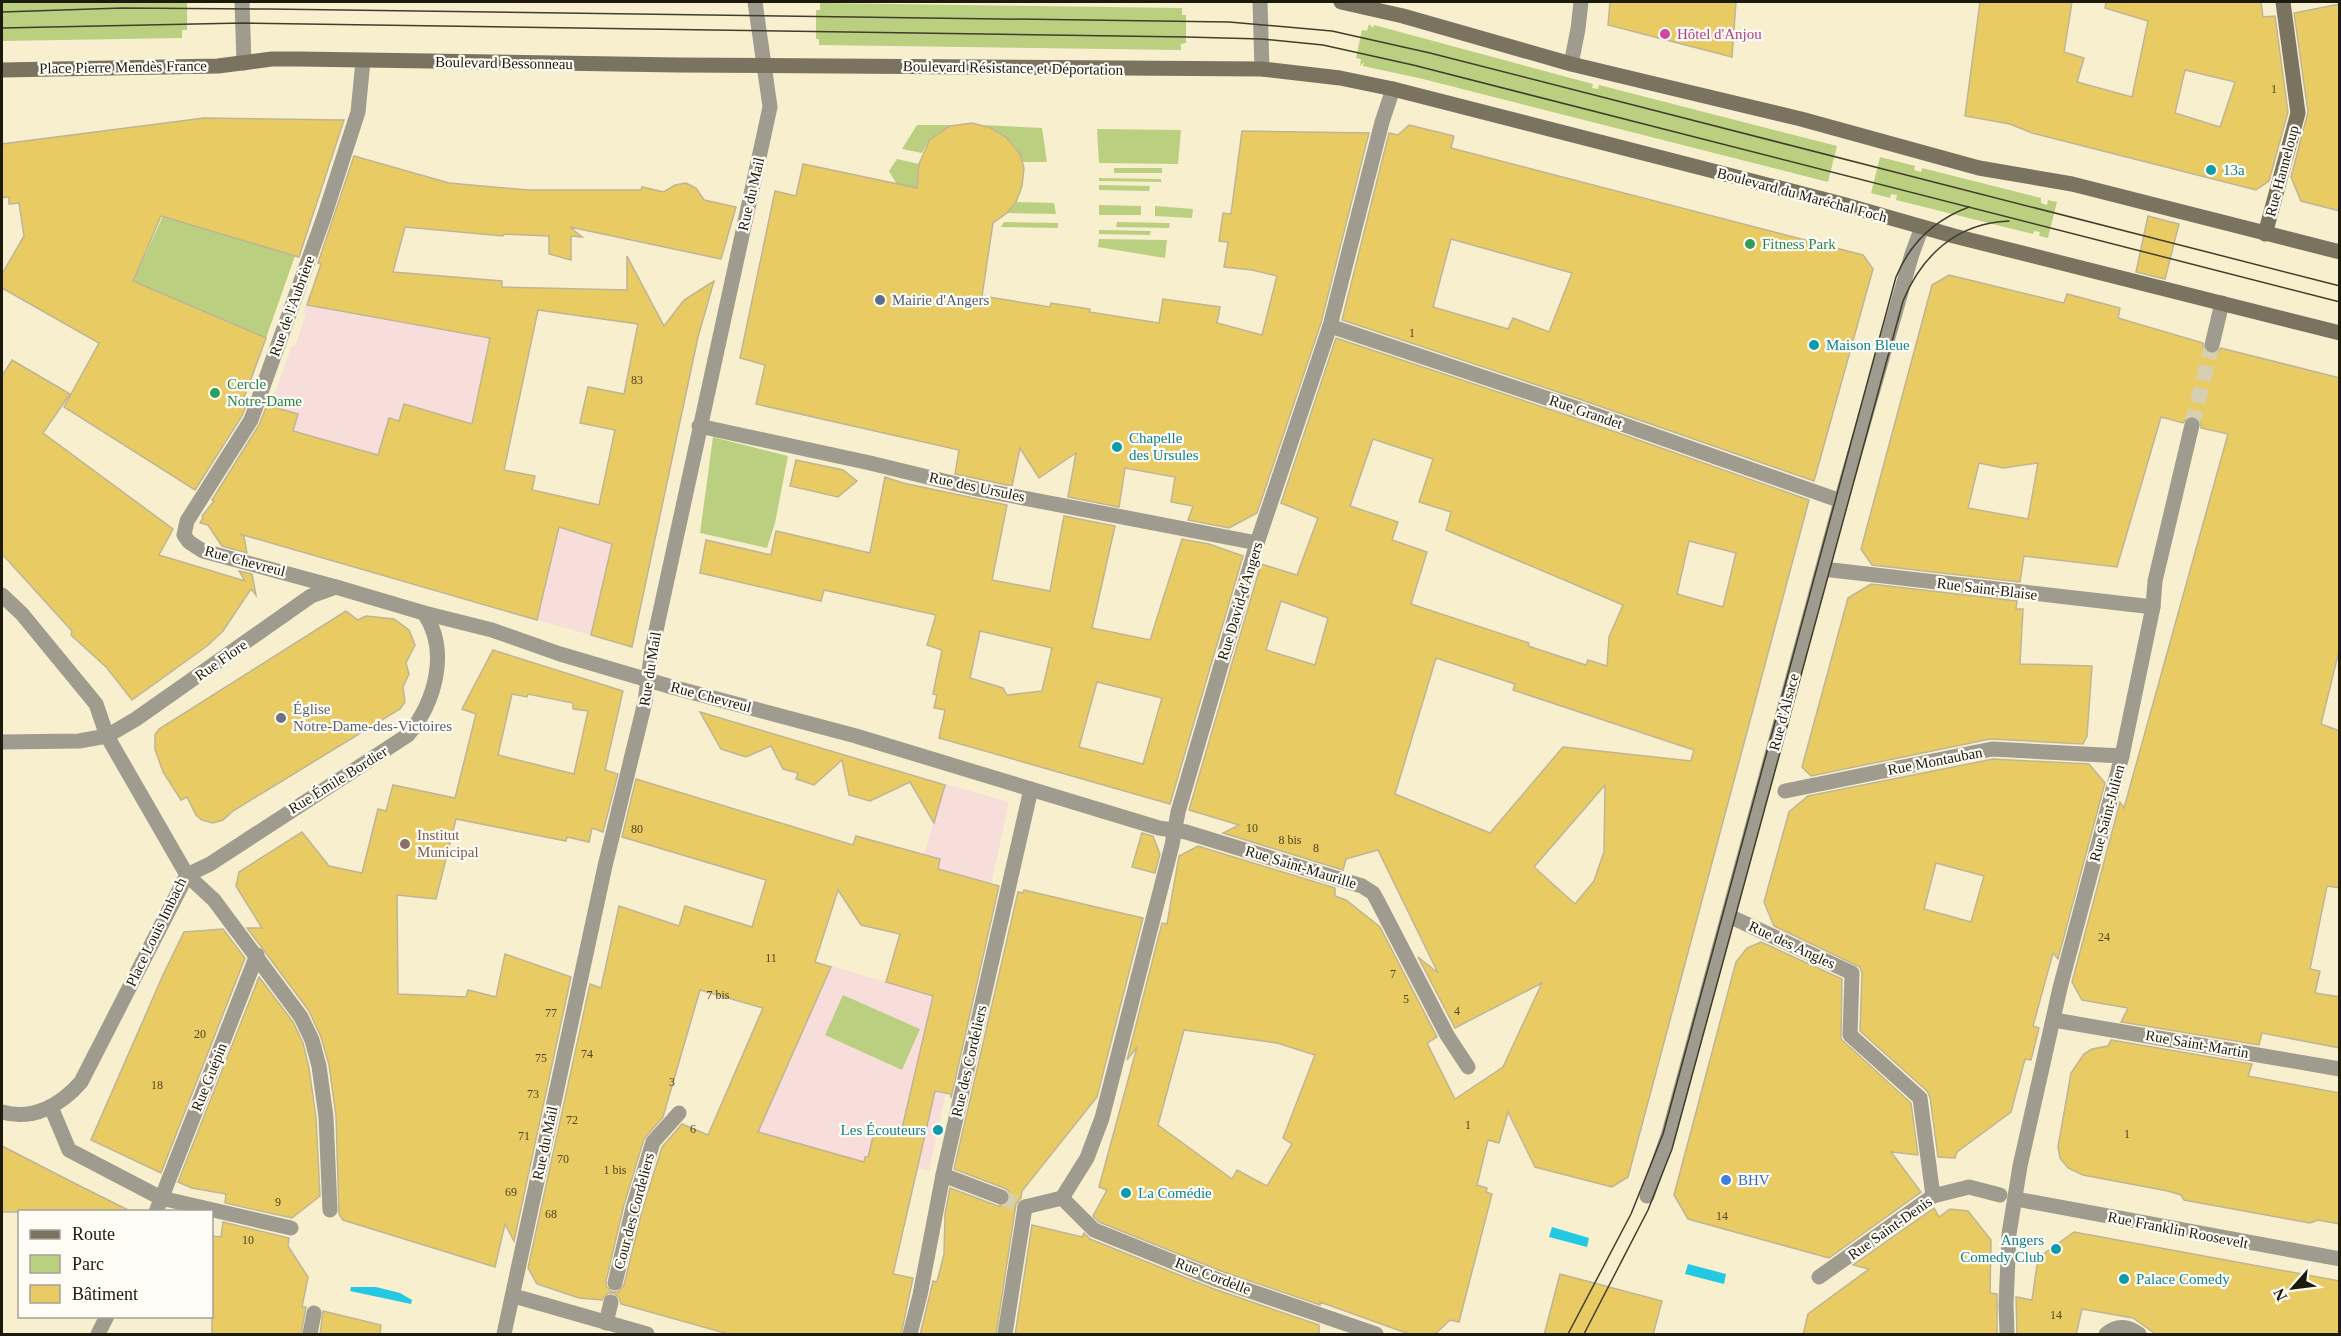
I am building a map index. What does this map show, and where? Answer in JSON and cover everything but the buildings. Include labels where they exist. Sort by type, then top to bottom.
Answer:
[{"type":"main road","points":[[1341,2],[1403,16],[1571,64],[1801,119],[1979,168],[2072,184],[2340,252]]},
{"type":"main road","name":"Rue Hanneloup","points":[[2265,234],[2298,113],[2283,2]]},
{"type":"main road","name":"Boulevard Bessonneau","points":[[244,63],[272,59],[764,65]]},
{"type":"main road","name":"Place Pierre Mendès France","points":[[2,70],[218,66],[244,63]]},
{"type":"main road","name":"Boulevard Résistance et Déportation","points":[[764,65],[1262,69]]},
{"type":"main road","name":"Boulevard du Maréchal Foch","points":[[1262,69],[1340,78],[1393,89],[2340,333]]},
{"type":"street","points":[[242,2],[244,63]]},
{"type":"street","name":"Rue du Mail","points":[[504,1335],[605,866],[645,702],[652,649],[699,426],[771,107],[755,2]]},
{"type":"street","points":[[1260,2],[1262,69]]},
{"type":"street","points":[[1571,64],[1581,2]]},
{"type":"street","name":"Rue de l'Aubrière","points":[[184,535],[191,511],[251,420],[324,217],[358,112],[363,60]]},
{"type":"street","name":"Rue David-d'Angers","points":[[1062,1198],[1087,1158],[1102,1118],[1178,812],[1257,543],[1330,326],[1382,122],[1393,89]]},
{"type":"street","name":"Rue d'Alsace","points":[[1647,1196],[1669,1133],[1841,501],[1912,254],[1922,227]]},
{"type":"street","points":[[2212,345],[2222,303]]},
{"type":"street","name":"Rue Grandet","points":[[1330,326],[1576,408],[1841,501]]},
{"type":"street","name":"Rue Saint-Julien","points":[[2007,1335],[2009,1234],[2020,1166],[2060,988],[2122,756],[2152,607],[2155,581],[2192,425]]},
{"type":"street","name":"Rue des Ursules","points":[[699,426],[977,489],[1257,543]]},
{"type":"street","name":"Rue Chevreul","points":[[184,535],[189,543],[203,551],[336,587],[424,614],[492,630],[560,654],[856,736],[1174,830]]},
{"type":"street","name":"Rue Saint-Blaise","points":[[1823,569],[2152,607]]},
{"type":"street","name":"Rue Flore","points":[[106,736],[136,719],[311,596],[322,590],[336,587]]},
{"type":"street","name":"Place Louis Imbach","points":[[2,595],[22,614],[96,704],[106,736],[187,875],[81,1082],[70,1095],[37,1113],[22,1115],[2,1112]]},
{"type":"street","name":"Rue Émile Bordier","points":[[187,875],[210,864],[408,735],[425,710],[435,686],[438,668],[435,638],[424,614]]},
{"type":"street","points":[[2,742],[79,741],[106,736]]},
{"type":"street","name":"Rue Montauban","points":[[1785,791],[1992,749],[2122,756]]},
{"type":"street","name":"Rue des Cordeliers","points":[[910,1335],[943,1175],[1031,789]]},
{"type":"street","name":"Rue Saint-Maurille","points":[[1174,830],[1354,883],[1370,890],[1447,1035],[1468,1067]]},
{"type":"street","points":[[187,875],[214,900],[257,955],[301,1017],[312,1040],[319,1066],[326,1117],[330,1210]]},
{"type":"street","name":"Rue des Angles","points":[[1729,916],[1852,973],[1850,1035],[1920,1098],[1933,1196]]},
{"type":"street","name":"Rue Guépin","points":[[159,1205],[257,955]]},
{"type":"street","name":"Rue Saint-Martin","points":[[2054,1020],[2340,1069]]},
{"type":"street","points":[[51,1107],[69,1150],[159,1205],[188,1210]]},
{"type":"street","name":"Cour des Cordeliers","points":[[615,1283],[633,1208],[653,1142],[679,1113]]},
{"type":"street","points":[[943,1175],[1001,1197]]},
{"type":"street","name":"Rue Saint-Denis","points":[[1819,1277],[1933,1196],[1969,1187],[2000,1195]]},
{"type":"street","points":[[1005,1335],[1023,1206],[1062,1198]]},
{"type":"street","name":"Rue Cordelle","points":[[1062,1198],[1094,1230],[1218,1280],[1376,1335]]},
{"type":"street","name":"Rue Franklin Roosevelt","points":[[2016,1198],[2340,1259]]},
{"type":"street","points":[[213,1214],[291,1228]]},
{"type":"street","points":[[520,1298],[647,1335]]},
{"type":"street","points":[[606,1323],[611,1302]]},
{"type":"street","points":[[310,1335],[314,1313]]},
{"type":"street","points":[[98,1335],[106,1318]]},
{"type":"street","points":[[2111,1331],[2129,1328],[2139,1335]]},
{"type":"shaded area","points":[[318,272],[538,310],[502,482],[660,518],[632,647],[208,526],[203,518],[250,465],[292,345],[295,346],[306,315],[303,313]]},
{"type":"shaded area","points":[[945,784],[1009,802],[929,1171],[866,1157],[864,1162],[712,1126],[782,961],[803,958],[886,982]]},
{"type":"green space","points":[[2,2],[187,2],[187,30],[182,30],[182,38],[2,41]]},
{"type":"green space","points":[[820,3],[1182,8],[1182,15],[1186,15],[1186,43],[1181,44],[1181,50],[819,45],[819,39],[816,39],[816,10],[820,10]]},
{"type":"green space","points":[[1369,24],[1373,28],[1374,25],[1593,84],[1592,88],[1598,89],[1599,85],[1837,146],[1828,182],[1423,79],[1363,66],[1364,62],[1360,66],[1361,59],[1356,58],[1362,30],[1367,31]]},
{"type":"green space","points":[[917,125],[954,125],[935,136],[922,153],[902,149]]},
{"type":"green space","points":[[983,125],[1042,128],[1047,162],[1022,162],[1016,149],[1007,138]]},
{"type":"green space","points":[[1097,129],[1181,130],[1178,164],[1099,163]]},
{"type":"green space","points":[[1880,157],[1915,166],[1914,170],[1921,172],[1922,168],[2041,198],[2041,203],[2047,205],[2048,200],[2057,202],[2048,238],[2039,236],[2040,232],[2034,231],[2033,234],[1896,200],[1897,195],[1891,194],[1890,198],[1871,193]]},
{"type":"green space","points":[[897,159],[919,164],[918,177],[922,193],[899,188],[889,171]]},
{"type":"green space","points":[[1114,168],[1162,168],[1162,173],[1114,173]]},
{"type":"green space","points":[[1099,178],[1161,179],[1161,182],[1099,181]]},
{"type":"green space","points":[[1099,185],[1150,186],[1149,191],[1099,190]]},
{"type":"green space","points":[[1016,202],[1054,203],[1056,214],[1007,213]]},
{"type":"green space","points":[[1099,205],[1141,206],[1141,215],[1099,215]]},
{"type":"green space","points":[[1155,206],[1193,209],[1192,218],[1155,216]]},
{"type":"green space","points":[[163,216],[295,256],[266,338],[133,281]]},
{"type":"green space","points":[[1004,222],[1058,223],[1058,228],[1001,227]]},
{"type":"green space","points":[[1117,222],[1170,223],[1169,228],[1116,227]]},
{"type":"green space","points":[[1099,230],[1151,231],[1150,235],[1099,234]]},
{"type":"green space","points":[[1099,239],[1167,240],[1165,258],[1098,247]]},
{"type":"green space","points":[[713,437],[788,456],[775,523],[767,548],[700,533]]},
{"type":"green space","points":[[843,995],[920,1029],[902,1070],[825,1035]]},
{"type":"water","points":[[1552,1227],[1589,1238],[1587,1247],[1549,1237]]},
{"type":"water","points":[[1688,1264],[1726,1274],[1724,1284],[1685,1274]]},
{"type":"water","points":[[351,1287],[376,1287],[400,1293],[412,1300],[411,1304],[350,1291]]},
{"type":"tunnel","points":[[2192,425],[2212,345]]},
{"type":"tunnel","points":[[1001,1197],[1020,1205]]},
{"type":"tram line","points":[[2,12],[122,8],[269,9],[1229,22],[1332,31],[1430,53],[2340,286]]},
{"type":"tram line","points":[[2,28],[243,23],[1186,37],[1262,39],[1323,45],[1413,65],[2340,302]]},
{"type":"tram line","points":[[1568,1334],[1631,1214],[1663,1134],[1896,277],[1908,254],[1925,234],[1956,212],[1969,207]]},
{"type":"tram line","points":[[1584,1334],[1648,1210],[1672,1149],[1903,301],[1920,269],[1944,244],[1973,228],[2009,221]]},
{"type":"place","name":"Hôtel d'Anjou","points":[[1665,34]]},
{"type":"place","name":"13a","points":[[2211,170]]},
{"type":"place","name":"Fitness Park","points":[[1750,244]]},
{"type":"place","name":"Mairie d'Angers","points":[[880,300]]},
{"type":"place","name":"Maison Bleue","points":[[1814,345]]},
{"type":"place","name":"Cercle Notre-Dame","points":[[215,393]]},
{"type":"place","name":"Chapelle des Ursules","points":[[1117,447]]},
{"type":"place","name":"Église Notre-Dame-des-Victoires","points":[[281,718]]},
{"type":"place","name":"Institut Municipal","points":[[405,844]]},
{"type":"place","name":"Les Écouteurs","points":[[938,1130]]},
{"type":"place","name":"BHV","points":[[1726,1180]]},
{"type":"place","name":"La Comédie","points":[[1126,1193]]},
{"type":"place","name":"Angers Comedy Club","points":[[2056,1249]]},
{"type":"place","name":"Palace Comedy","points":[[2124,1279]]}]
